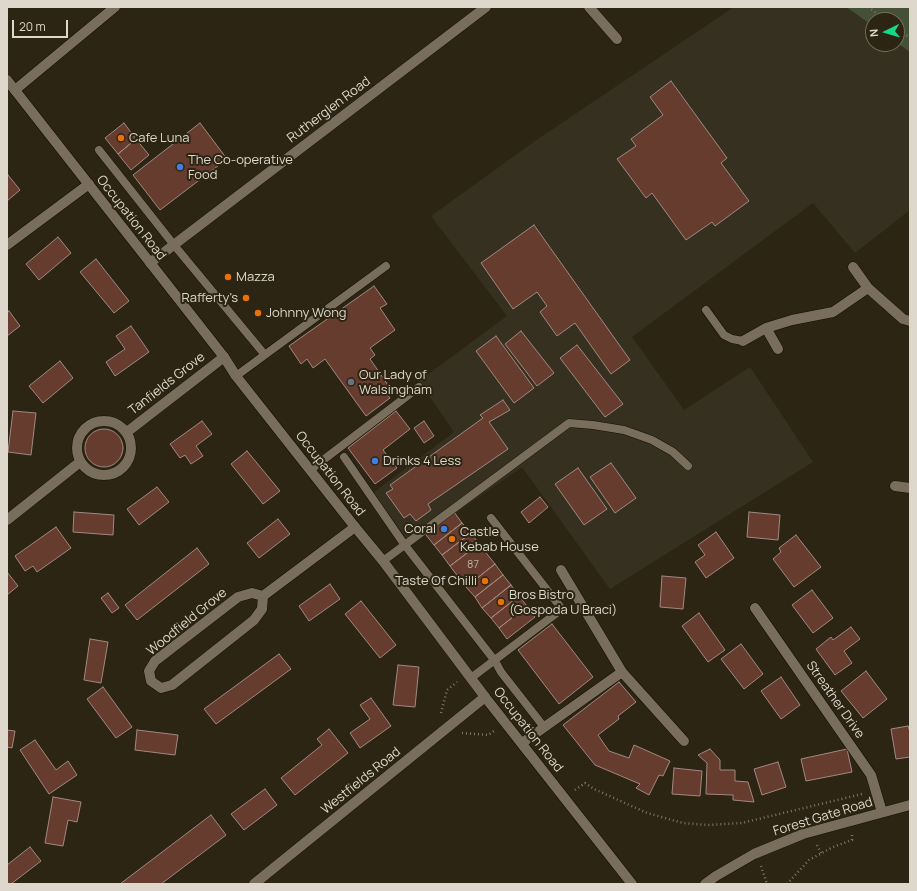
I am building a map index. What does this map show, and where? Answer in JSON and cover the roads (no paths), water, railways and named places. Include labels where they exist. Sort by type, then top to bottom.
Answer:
[{"type":"street","points":[[15,90],[115,7]]},
{"type":"street","name":"Rutherglen Road","points":[[150,263],[486,7]]},
{"type":"street","points":[[589,7],[617,40]]},
{"type":"street","name":"Occupation Road","points":[[7,80],[224,357],[236,376],[355,527],[383,560],[485,697],[632,884]]},
{"type":"street","points":[[7,245],[88,184]]},
{"type":"street","points":[[853,267],[868,288],[903,319],[910,321]]},
{"type":"street","points":[[743,341],[766,328],[792,320],[833,312],[868,288]]},
{"type":"street","points":[[766,328],[778,349]]},
{"type":"street","name":"Tanfields Grove","points":[[126,432],[224,357]]},
{"type":"street","name":"Tanfields Grove","points":[[104,420],[121,426],[126,432],[130,440],[131,450],[129,459],[119,471],[110,475],[100,475],[91,472],[80,462],[76,444],[79,435],[86,426],[94,422],[104,420]]},
{"type":"street","points":[[7,520],[80,462]]},
{"type":"street","points":[[895,486],[910,488]]},
{"type":"street","points":[[263,596],[355,527]]},
{"type":"street","points":[[561,570],[622,672],[684,741]]},
{"type":"street","name":"Woodfield Grove","points":[[252,593],[263,596],[262,609],[254,620],[172,685],[161,688],[152,681],[149,671],[155,661],[238,597],[252,593]]},
{"type":"street","name":"Streather Drive","points":[[755,608],[872,775],[882,812]]},
{"type":"street","points":[[522,743],[622,672]]},
{"type":"street","name":"Westfields Road","points":[[254,884],[485,697]]},
{"type":"street","name":"Forest Gate Road","points":[[705,884],[716,876],[757,853],[803,834],[882,812],[910,806]]},
{"type":"lane","points":[[99,150],[174,245],[265,355]]},
{"type":"lane","points":[[236,376],[386,266]]},
{"type":"lane","points":[[706,310],[724,335],[732,339],[743,341]]},
{"type":"lane","points":[[310,470],[419,387]]},
{"type":"lane","points":[[383,560],[569,423],[593,425],[631,433],[652,440],[673,452],[688,466]]},
{"type":"lane","points":[[344,457],[404,544],[495,660],[501,672],[544,727]]},
{"type":"lane","points":[[471,678],[562,609],[491,518]]},
{"type":"place","name":"Cafe Luna","points":[[121,138]]},
{"type":"place","name":"The Co-operative Food","points":[[180,167]]},
{"type":"place","name":"Mazza","points":[[228,277]]},
{"type":"place","name":"Rafferty's","points":[[246,298]]},
{"type":"place","name":"Johnny Wong","points":[[258,313]]},
{"type":"place","name":"Our Lady of Walsingham","points":[[351,382]]},
{"type":"place","name":"Drinks 4 Less","points":[[375,461]]},
{"type":"place","name":"Coral","points":[[444,529]]},
{"type":"place","name":"Castle Kebab House","points":[[452,539]]},
{"type":"place","name":"Taste Of Chilli","points":[[485,581]]},
{"type":"place","name":"Bros Bistro (Gospoda U Braci)","points":[[501,602]]}]
